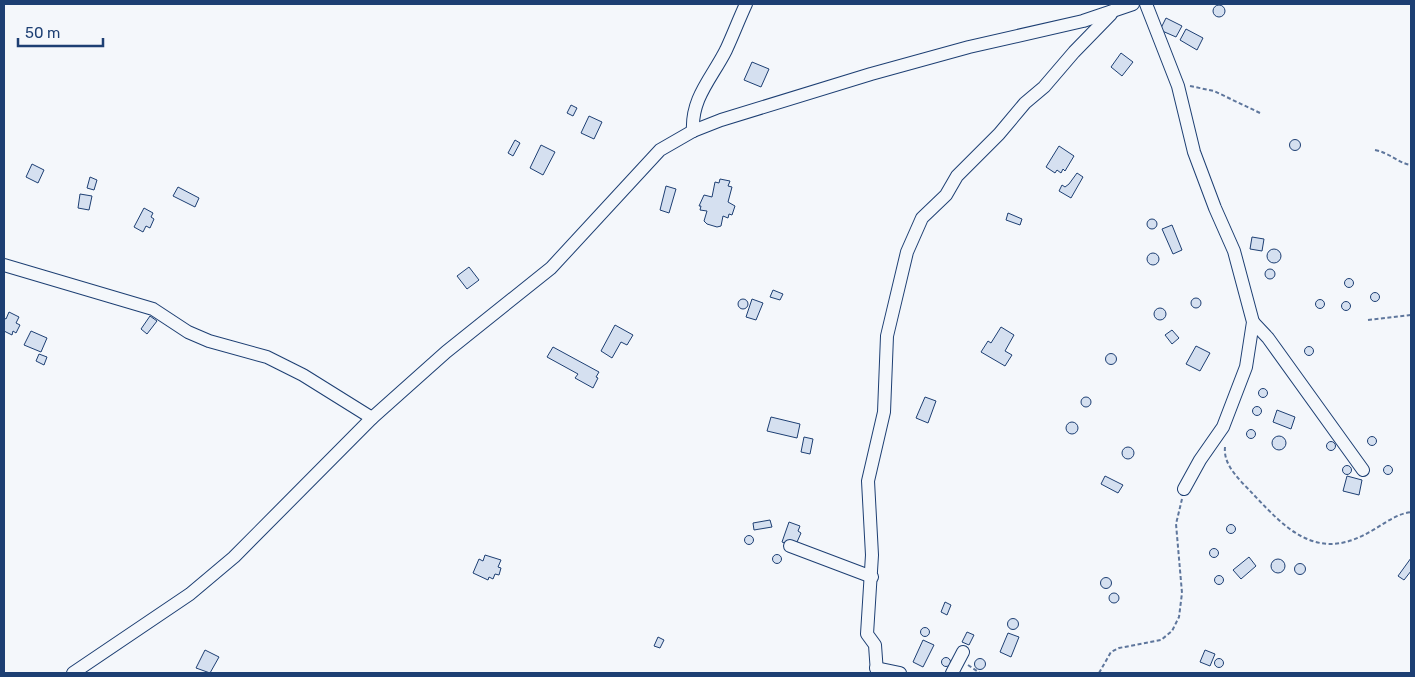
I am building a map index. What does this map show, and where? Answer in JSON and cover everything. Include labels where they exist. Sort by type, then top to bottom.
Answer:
[{"type":"street","points":[[693,131],[692,114],[699,97],[726,50],[746,4]]},
{"type":"street","points":[[73,673],[190,594],[227,563],[372,418],[446,352],[551,268],[660,150],[693,131],[880,72],[969,47],[1083,20],[1133,4]]},
{"type":"street","points":[[1146,4],[1178,86],[1194,152],[1234,251],[1253,322],[1246,367],[1224,427],[1200,460],[1184,489]]},
{"type":"street","points":[[900,673],[876,671],[875,646],[867,634],[872,577],[868,481],[884,412],[886,336],[905,261],[914,234],[922,218],[946,195],[957,176],[999,134],[1025,103],[1049,82],[1080,45],[1115,10]]},
{"type":"street","points":[[4,266],[153,309],[188,332],[202,338],[268,357],[304,375],[372,418]]},
{"type":"street","points":[[1253,322],[1268,338],[1363,470]]},
{"type":"street","points":[[790,546],[872,577]]},
{"type":"street","points":[[952,673],[963,652]]},
{"type":"path","points":[[1178,86],[1198,86],[1214,91],[1260,113]]},
{"type":"path","points":[[1375,150],[1387,152],[1405,164],[1411,165]]},
{"type":"path","points":[[1368,320],[1411,315]]},
{"type":"path","points":[[1224,427],[1227,464],[1276,518],[1297,535],[1337,546],[1364,535],[1378,525],[1411,512]]},
{"type":"path","points":[[1098,673],[1111,652],[1119,648],[1161,640],[1172,631],[1179,617],[1182,593],[1176,524],[1184,489]]},
{"type":"building","points":[[1217,5],[1221,5],[1225,11],[1221,17],[1217,17],[1213,13],[1213,9]]},
{"type":"building","points":[[1166,18],[1182,26],[1176,37],[1160,30]]},
{"type":"building","points":[[1186,29],[1203,38],[1197,50],[1180,40]]},
{"type":"building","points":[[1121,53],[1133,62],[1122,76],[1111,67]]},
{"type":"building","points":[[752,62],[769,69],[761,87],[744,80]]},
{"type":"building","points":[[571,105],[577,108],[573,116],[567,113]]},
{"type":"building","points":[[589,116],[602,122],[594,139],[581,133]]},
{"type":"building","points":[[515,140],[520,143],[513,156],[508,153]]},
{"type":"building","points":[[1293,140],[1297,140],[1300,145],[1299,149],[1293,150],[1290,147],[1290,143]]},
{"type":"building","points":[[541,145],[555,152],[543,175],[530,168]]},
{"type":"building","points":[[1059,146],[1074,156],[1065,171],[1063,169],[1061,173],[1057,170],[1055,173],[1046,167]]},
{"type":"building","points":[[32,164],[44,170],[38,183],[26,177]]},
{"type":"building","points":[[1077,173],[1083,177],[1071,198],[1059,191],[1062,185],[1065,187],[1069,184]]},
{"type":"building","points":[[90,177],[97,180],[94,190],[87,188]]},
{"type":"building","points":[[720,179],[730,181],[728,186],[732,187],[728,202],[735,206],[732,215],[729,214],[728,218],[723,216],[721,226],[717,227],[704,221],[707,211],[700,210],[701,206],[699,206],[704,195],[712,197],[715,182],[719,183]]},
{"type":"building","points":[[666,186],[676,189],[669,213],[660,210]]},
{"type":"building","points":[[178,187],[199,198],[195,207],[173,196]]},
{"type":"building","points":[[80,194],[92,196],[89,210],[78,208]]},
{"type":"building","points":[[144,208],[153,213],[151,217],[154,219],[150,228],[146,226],[143,232],[134,227]]},
{"type":"building","points":[[1008,213],[1022,219],[1020,225],[1006,220]]},
{"type":"building","points":[[1150,219],[1154,219],[1157,224],[1156,228],[1150,229],[1147,226],[1147,222]]},
{"type":"building","points":[[1172,225],[1182,250],[1173,254],[1162,229]]},
{"type":"building","points":[[1252,237],[1264,239],[1262,251],[1250,249]]},
{"type":"building","points":[[1274,249],[1279,251],[1281,256],[1279,261],[1274,263],[1269,261],[1267,256],[1269,251]]},
{"type":"building","points":[[1151,253],[1155,253],[1159,259],[1155,265],[1151,265],[1147,261],[1147,257]]},
{"type":"building","points":[[469,267],[479,280],[467,289],[457,276]]},
{"type":"building","points":[[1270,269],[1275,274],[1270,279],[1265,274]]},
{"type":"building","points":[[1349,278],[1354,283],[1349,288],[1344,283]]},
{"type":"building","points":[[773,290],[783,294],[780,300],[770,297]]},
{"type":"building","points":[[1375,292],[1380,297],[1375,302],[1370,297]]},
{"type":"building","points":[[1194,298],[1198,298],[1201,303],[1200,307],[1194,308],[1191,305],[1191,301]]},
{"type":"building","points":[[741,299],[745,299],[748,304],[747,308],[741,309],[738,306],[738,302]]},
{"type":"building","points":[[752,299],[763,303],[756,320],[746,317]]},
{"type":"building","points":[[1320,299],[1325,304],[1320,309],[1315,304]]},
{"type":"building","points":[[1346,301],[1351,306],[1346,311],[1341,306]]},
{"type":"building","points":[[1160,308],[1166,314],[1160,320],[1154,314]]},
{"type":"building","points":[[9,312],[19,317],[16,323],[20,325],[16,333],[13,331],[12,335],[4,331],[4,318],[6,319]]},
{"type":"building","points":[[150,316],[157,321],[147,334],[141,329]]},
{"type":"building","points":[[615,325],[633,335],[627,345],[621,342],[612,358],[601,351]]},
{"type":"building","points":[[1001,327],[1014,335],[1005,351],[1012,355],[1005,366],[981,352],[988,341],[991,343]]},
{"type":"building","points":[[1172,330],[1179,338],[1172,344],[1165,335]]},
{"type":"building","points":[[31,331],[47,338],[41,352],[24,345]]},
{"type":"building","points":[[1196,346],[1210,353],[1200,371],[1186,364]]},
{"type":"building","points":[[1309,346],[1314,351],[1309,356],[1304,351]]},
{"type":"building","points":[[553,347],[599,372],[593,388],[575,378],[578,374],[547,357]]},
{"type":"building","points":[[39,354],[47,357],[44,365],[36,361]]},
{"type":"building","points":[[1109,354],[1113,354],[1116,359],[1115,363],[1109,364],[1106,361],[1106,357]]},
{"type":"building","points":[[1263,388],[1268,393],[1263,398],[1258,393]]},
{"type":"building","points":[[925,397],[936,401],[928,423],[916,418]]},
{"type":"building","points":[[1084,397],[1088,397],[1091,402],[1090,406],[1084,407],[1081,404],[1081,400]]},
{"type":"building","points":[[1257,406],[1262,411],[1257,416],[1252,411]]},
{"type":"building","points":[[1277,410],[1295,417],[1291,429],[1273,422]]},
{"type":"building","points":[[771,417],[800,424],[797,438],[767,431]]},
{"type":"building","points":[[1070,422],[1074,422],[1078,428],[1074,434],[1070,434],[1066,430],[1066,426]]},
{"type":"building","points":[[1251,429],[1256,434],[1251,439],[1246,434]]},
{"type":"building","points":[[1279,436],[1284,438],[1286,443],[1284,448],[1279,450],[1274,448],[1272,443],[1274,438]]},
{"type":"building","points":[[1372,436],[1377,441],[1372,446],[1367,441]]},
{"type":"building","points":[[804,437],[813,439],[810,454],[801,452]]},
{"type":"building","points":[[1331,441],[1336,446],[1331,451],[1326,446]]},
{"type":"building","points":[[1128,447],[1134,453],[1128,459],[1122,453]]},
{"type":"building","points":[[1347,465],[1352,470],[1347,475],[1342,470]]},
{"type":"building","points":[[1388,465],[1393,470],[1388,475],[1383,470]]},
{"type":"building","points":[[1105,476],[1123,485],[1118,493],[1101,484]]},
{"type":"building","points":[[1347,476],[1362,480],[1359,495],[1343,491]]},
{"type":"building","points":[[770,520],[772,527],[754,530],[753,523]]},
{"type":"building","points":[[789,522],[800,526],[798,531],[801,533],[797,542],[792,546],[782,542]]},
{"type":"building","points":[[1231,524],[1236,529],[1231,534],[1226,529]]},
{"type":"building","points":[[749,535],[754,540],[749,545],[744,540]]},
{"type":"building","points":[[1214,548],[1219,553],[1214,558],[1209,553]]},
{"type":"building","points":[[777,554],[782,559],[777,564],[772,559]]},
{"type":"building","points":[[485,555],[501,560],[498,567],[501,568],[499,575],[495,574],[493,579],[489,577],[488,580],[473,573],[479,559],[483,561]]},
{"type":"building","points":[[1249,557],[1256,566],[1241,579],[1233,570]]},
{"type":"building","points":[[1411,558],[1411,571],[1404,580],[1398,576]]},
{"type":"building","points":[[1278,559],[1283,561],[1285,566],[1283,571],[1278,573],[1273,571],[1271,566],[1273,561]]},
{"type":"building","points":[[1298,564],[1302,564],[1305,569],[1304,573],[1298,574],[1295,571],[1295,567]]},
{"type":"building","points":[[1219,575],[1224,580],[1219,585],[1214,580]]},
{"type":"building","points":[[1106,577],[1112,583],[1106,589],[1100,583]]},
{"type":"building","points":[[1112,593],[1116,593],[1119,598],[1118,602],[1112,603],[1109,600],[1109,596]]},
{"type":"building","points":[[945,602],[951,605],[947,615],[941,612]]},
{"type":"building","points":[[1013,618],[1019,624],[1013,630],[1007,624]]},
{"type":"building","points":[[925,627],[930,632],[925,637],[920,632]]},
{"type":"building","points":[[967,632],[974,635],[969,645],[962,642]]},
{"type":"building","points":[[1008,633],[1019,637],[1011,657],[1000,652]]},
{"type":"building","points":[[658,637],[664,640],[660,648],[654,646]]},
{"type":"building","points":[[923,640],[934,645],[923,667],[913,662]]},
{"type":"building","points":[[205,650],[219,657],[210,673],[196,668]]},
{"type":"building","points":[[1205,650],[1215,654],[1210,666],[1200,662]]},
{"type":"building","points":[[946,657],[951,662],[946,667],[941,662]]},
{"type":"building","points":[[980,658],[986,664],[980,670],[974,664]]},
{"type":"building","points":[[1219,658],[1224,663],[1219,668],[1214,663]]}]
